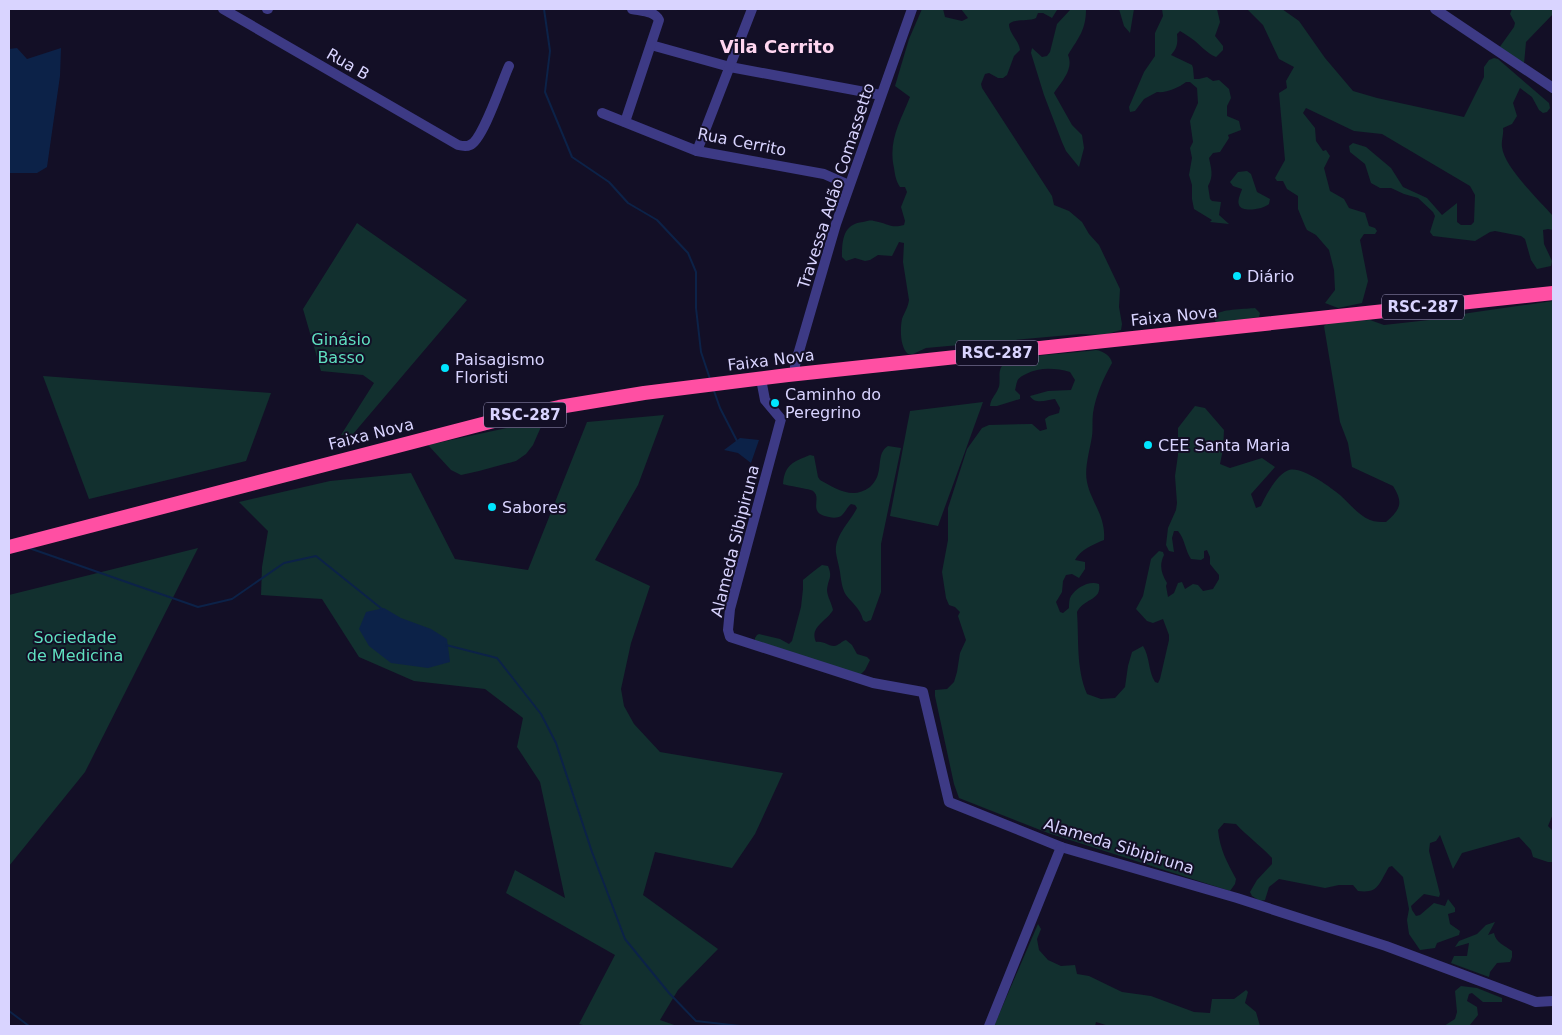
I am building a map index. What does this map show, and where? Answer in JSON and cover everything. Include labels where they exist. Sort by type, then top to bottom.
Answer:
[{"type":"highway","name":"Faixa Nova","points":[[9,547],[490,422],[644,393],[1553,293]]},
{"type":"street","name":"Rua B","points":[[223,9],[458,145],[466,146],[474,142],[490,111],[508,66]]},
{"type":"street","points":[[625,122],[659,20],[657,16],[651,13],[632,9]]},
{"type":"street","points":[[697,151],[752,9]]},
{"type":"street","name":"Travessa Adão Comassetto","points":[[795,375],[795,365],[836,224],[912,9]]},
{"type":"street","points":[[1434,9],[1553,88]]},
{"type":"street","points":[[651,45],[730,67],[881,95]]},
{"type":"street","name":"Rua Cerrito","points":[[602,113],[697,151],[824,174],[850,185]]},
{"type":"street","name":"Alameda Sibipiruna","points":[[761,379],[765,400],[781,419],[730,609],[728,634],[730,637],[873,683],[923,692],[949,802],[1061,847],[1237,898],[1386,946],[1536,1002],[1553,1001]]},
{"type":"street","points":[[989,1026],[1061,847]]},
{"type":"green space","points":[[922,9],[943,9],[945,17],[962,21],[968,18],[961,9],[1061,9],[1057,10],[1052,18],[1043,13],[1038,13],[1036,18],[1015,21],[1009,24],[1009,28],[1020,50],[1014,56],[1007,75],[1003,78],[998,78],[989,73],[985,74],[981,84],[1052,196],[1054,205],[1069,211],[1082,222],[1089,234],[1099,245],[1120,289],[1121,330],[1104,335],[1081,334],[926,348],[913,354],[908,354],[903,347],[901,333],[902,319],[909,300],[903,262],[904,243],[899,242],[892,256],[878,255],[865,261],[855,258],[846,261],[842,257],[842,245],[845,234],[856,223],[870,221],[892,226],[904,225],[905,221],[901,207],[907,192],[905,187],[900,187],[897,180],[893,149],[896,132],[910,97],[895,86],[909,39]]},
{"type":"green space","points":[[1069,9],[1086,9],[1085,23],[1068,55],[1068,70],[1054,93],[1072,125],[1082,135],[1084,148],[1079,167],[1066,151],[1062,142],[1044,95],[1031,53],[1032,48],[1042,57],[1047,56],[1050,52],[1057,24]]},
{"type":"green space","points":[[1119,9],[1134,9],[1130,33],[1124,26]]},
{"type":"green space","points":[[1162,9],[1217,9],[1220,22],[1215,36],[1223,46],[1223,50],[1216,57],[1180,31],[1177,34],[1176,48],[1171,55],[1192,65],[1194,79],[1207,77],[1213,81],[1219,80],[1229,89],[1231,98],[1227,106],[1227,116],[1239,121],[1241,130],[1228,135],[1229,138],[1220,152],[1213,153],[1209,158],[1211,175],[1208,186],[1210,199],[1221,202],[1219,215],[1229,224],[1210,222],[1212,220],[1194,209],[1192,185],[1189,175],[1192,158],[1190,148],[1193,142],[1190,121],[1198,103],[1197,88],[1190,82],[1186,82],[1172,90],[1157,92],[1144,99],[1135,111],[1130,112],[1129,107],[1144,72],[1155,56],[1155,33],[1163,16]]},
{"type":"green space","points":[[1247,9],[1282,9],[1299,21],[1325,58],[1353,91],[1464,117],[1484,77],[1484,67],[1489,60],[1498,59],[1549,103],[1550,108],[1547,112],[1543,113],[1539,110],[1532,97],[1520,88],[1513,103],[1517,116],[1512,124],[1503,128],[1502,145],[1504,155],[1515,173],[1553,216],[1553,230],[1543,230],[1544,244],[1552,261],[1551,266],[1537,269],[1531,260],[1525,239],[1521,236],[1495,231],[1475,241],[1433,236],[1430,232],[1435,216],[1433,212],[1418,198],[1391,188],[1380,188],[1371,183],[1365,164],[1350,152],[1349,146],[1353,143],[1366,147],[1391,168],[1403,187],[1427,198],[1442,215],[1457,203],[1457,222],[1461,225],[1471,225],[1474,222],[1475,195],[1470,186],[1382,134],[1354,131],[1306,108],[1303,113],[1315,128],[1316,141],[1323,151],[1326,150],[1330,156],[1324,168],[1330,191],[1344,199],[1349,208],[1365,213],[1369,226],[1377,231],[1375,234],[1364,234],[1360,240],[1368,281],[1362,303],[1338,308],[1325,303],[1335,290],[1334,270],[1329,250],[1316,235],[1307,230],[1298,209],[1298,196],[1287,189],[1283,181],[1277,181],[1275,178],[1285,160],[1279,93],[1287,88],[1286,81],[1294,67],[1279,59],[1263,25]]},
{"type":"green space","points":[[1512,9],[1553,9],[1553,14],[1526,42],[1524,64],[1499,48],[1514,27],[1515,23],[1510,14]]},
{"type":"green space","points":[[1247,171],[1251,174],[1257,192],[1270,199],[1269,204],[1266,206],[1248,210],[1239,205],[1242,189],[1233,186],[1230,182],[1238,172]]},
{"type":"green space","name":"Ginásio Basso","points":[[357,223],[467,300],[353,434],[341,435],[374,383],[363,375],[321,371],[303,309]]},
{"type":"green space","points":[[1553,301],[1553,814],[1548,826],[1553,831],[1553,862],[1533,857],[1531,850],[1519,837],[1462,853],[1453,869],[1440,835],[1436,841],[1430,843],[1429,851],[1440,894],[1439,897],[1424,894],[1411,906],[1416,916],[1420,915],[1434,903],[1445,906],[1448,899],[1455,908],[1455,912],[1448,914],[1450,924],[1460,931],[1459,935],[1437,943],[1435,948],[1420,950],[1409,934],[1407,920],[1409,909],[1403,877],[1392,866],[1389,867],[1378,886],[1370,891],[1358,891],[1353,885],[1325,888],[1279,879],[1269,887],[1265,900],[1260,901],[1252,896],[1250,892],[1257,880],[1272,864],[1272,858],[1236,824],[1224,823],[1218,830],[1222,850],[1236,879],[1230,891],[1048,833],[959,798],[954,784],[935,696],[935,690],[947,689],[954,682],[960,653],[966,640],[958,616],[960,612],[955,607],[949,605],[946,598],[942,572],[948,540],[948,508],[967,449],[982,428],[989,425],[1032,424],[1040,431],[1047,429],[1045,419],[1059,413],[1060,408],[1055,399],[1038,401],[1030,396],[1048,391],[1071,390],[1075,380],[1070,372],[1053,369],[1037,370],[1019,378],[1015,390],[1020,395],[1020,399],[997,406],[990,406],[999,386],[1000,369],[1004,364],[1034,356],[1096,350],[1106,354],[1112,363],[1100,387],[1094,406],[1092,436],[1086,471],[1089,489],[1101,516],[1104,540],[1077,556],[1075,560],[1085,562],[1085,569],[1079,578],[1072,574],[1066,575],[1063,581],[1062,592],[1056,602],[1060,612],[1063,613],[1069,608],[1070,597],[1076,590],[1087,584],[1099,584],[1098,594],[1080,607],[1077,612],[1081,674],[1087,694],[1101,699],[1115,698],[1125,687],[1132,652],[1143,646],[1155,682],[1158,683],[1160,679],[1169,635],[1163,619],[1153,623],[1147,621],[1136,609],[1143,596],[1151,559],[1159,551],[1163,552],[1161,569],[1167,583],[1168,597],[1174,593],[1178,583],[1182,582],[1185,589],[1193,584],[1198,585],[1203,591],[1213,589],[1219,579],[1219,575],[1210,564],[1207,550],[1204,551],[1204,558],[1201,560],[1191,559],[1178,531],[1174,531],[1172,538],[1174,552],[1169,551],[1166,545],[1168,528],[1177,503],[1175,476],[1178,455],[1178,428],[1195,406],[1205,408],[1224,430],[1220,464],[1230,468],[1262,458],[1275,467],[1251,494],[1256,508],[1261,506],[1281,475],[1289,470],[1295,470],[1308,474],[1323,483],[1366,518],[1386,522],[1395,514],[1399,506],[1399,497],[1393,486],[1352,467],[1348,443],[1340,422],[1324,326],[1329,322],[1370,320],[1384,325],[1438,319]]},
{"type":"green space","points":[[1255,308],[1260,313],[1259,317],[1218,323],[1215,321],[1217,314],[1220,312]]},
{"type":"green space","points":[[43,376],[271,393],[246,461],[89,499]]},
{"type":"green space","points":[[983,402],[938,526],[890,516],[910,411]]},
{"type":"green space","points":[[664,415],[638,485],[595,560],[650,586],[631,643],[621,689],[624,706],[634,724],[660,752],[783,773],[755,834],[732,868],[655,852],[643,895],[718,949],[678,990],[660,1020],[677,1026],[587,1026],[579,1024],[615,955],[506,893],[515,870],[565,898],[540,782],[517,747],[523,718],[485,689],[414,681],[359,657],[322,599],[261,595],[262,567],[268,531],[239,502],[330,481],[411,473],[455,559],[528,570],[587,422]]},
{"type":"green space","points":[[544,420],[533,445],[526,454],[516,461],[461,475],[451,470],[428,445]]},
{"type":"green space","points":[[888,446],[901,448],[881,544],[881,592],[871,620],[866,622],[845,593],[836,553],[837,541],[857,508],[851,504],[840,517],[822,515],[816,509],[816,494],[813,491],[783,484],[788,468],[810,455],[814,456],[820,480],[845,492],[857,493],[864,491],[876,480],[881,455]]},
{"type":"green space","name":"Sociedade de Medicina","points":[[198,548],[85,772],[9,866],[9,595]]},
{"type":"green space","points":[[822,565],[828,566],[829,570],[830,576],[827,590],[833,610],[817,628],[814,637],[816,642],[834,646],[846,640],[852,645],[857,654],[867,657],[870,660],[860,675],[755,641],[759,634],[780,639],[789,644],[792,641],[801,607],[803,580]]},
{"type":"green space","points":[[1495,922],[1488,935],[1494,933],[1498,942],[1512,951],[1510,962],[1497,963],[1490,972],[1489,977],[1451,963],[1454,956],[1467,956],[1469,943],[1455,947],[1459,941],[1477,934],[1486,925]]},
{"type":"green space","points":[[1038,924],[1041,929],[1037,939],[1039,950],[1048,960],[1061,966],[1075,965],[1077,974],[1089,976],[1122,992],[1151,996],[1194,1012],[1210,1013],[1212,999],[1234,999],[1246,990],[1248,992],[1245,1003],[1256,1012],[1260,1026],[1109,1026],[1096,1022],[1095,1026],[994,1026]]},
{"type":"green space","points":[[1461,986],[1477,988],[1502,998],[1502,1002],[1483,1002],[1472,993],[1469,994],[1467,1001],[1477,1007],[1478,1015],[1469,1026],[1444,1026],[1455,1019],[1457,1012],[1455,991]]},
{"type":"water","points":[[17,48],[27,59],[61,48],[60,76],[47,167],[37,173],[9,173],[9,49]]},
{"type":"water","points":[[740,438],[759,440],[751,463],[738,453],[724,450]]},
{"type":"water","points":[[384,608],[401,618],[431,629],[447,639],[450,662],[428,668],[391,663],[369,646],[359,629],[366,612]]},
{"type":"waterway","points":[[544,9],[550,51],[545,92],[572,157],[609,182],[628,203],[657,220],[688,253],[696,272],[696,308],[701,352],[710,379]]},
{"type":"waterway","points":[[714,391],[720,408],[737,441]]},
{"type":"waterway","points":[[29,548],[198,607],[232,599],[284,563],[316,556],[382,609]]},
{"type":"waterway","points":[[446,645],[497,658],[541,714],[556,743],[592,852],[625,939],[669,993],[696,1021],[740,1026]]},
{"type":"waterway","points":[[9,1011],[29,1026]]},
{"type":"place","name":"Diário","points":[[1237,276]]},
{"type":"place","name":"Paisagismo Floristi","points":[[445,368]]},
{"type":"place","name":"Caminho do Peregrino","points":[[775,403]]},
{"type":"place","name":"CEE Santa Maria","points":[[1148,445]]},
{"type":"place","name":"Sabores","points":[[492,507]]},
{"type":"district","name":"Vila Cerrito","points":[[777,46]]}]
